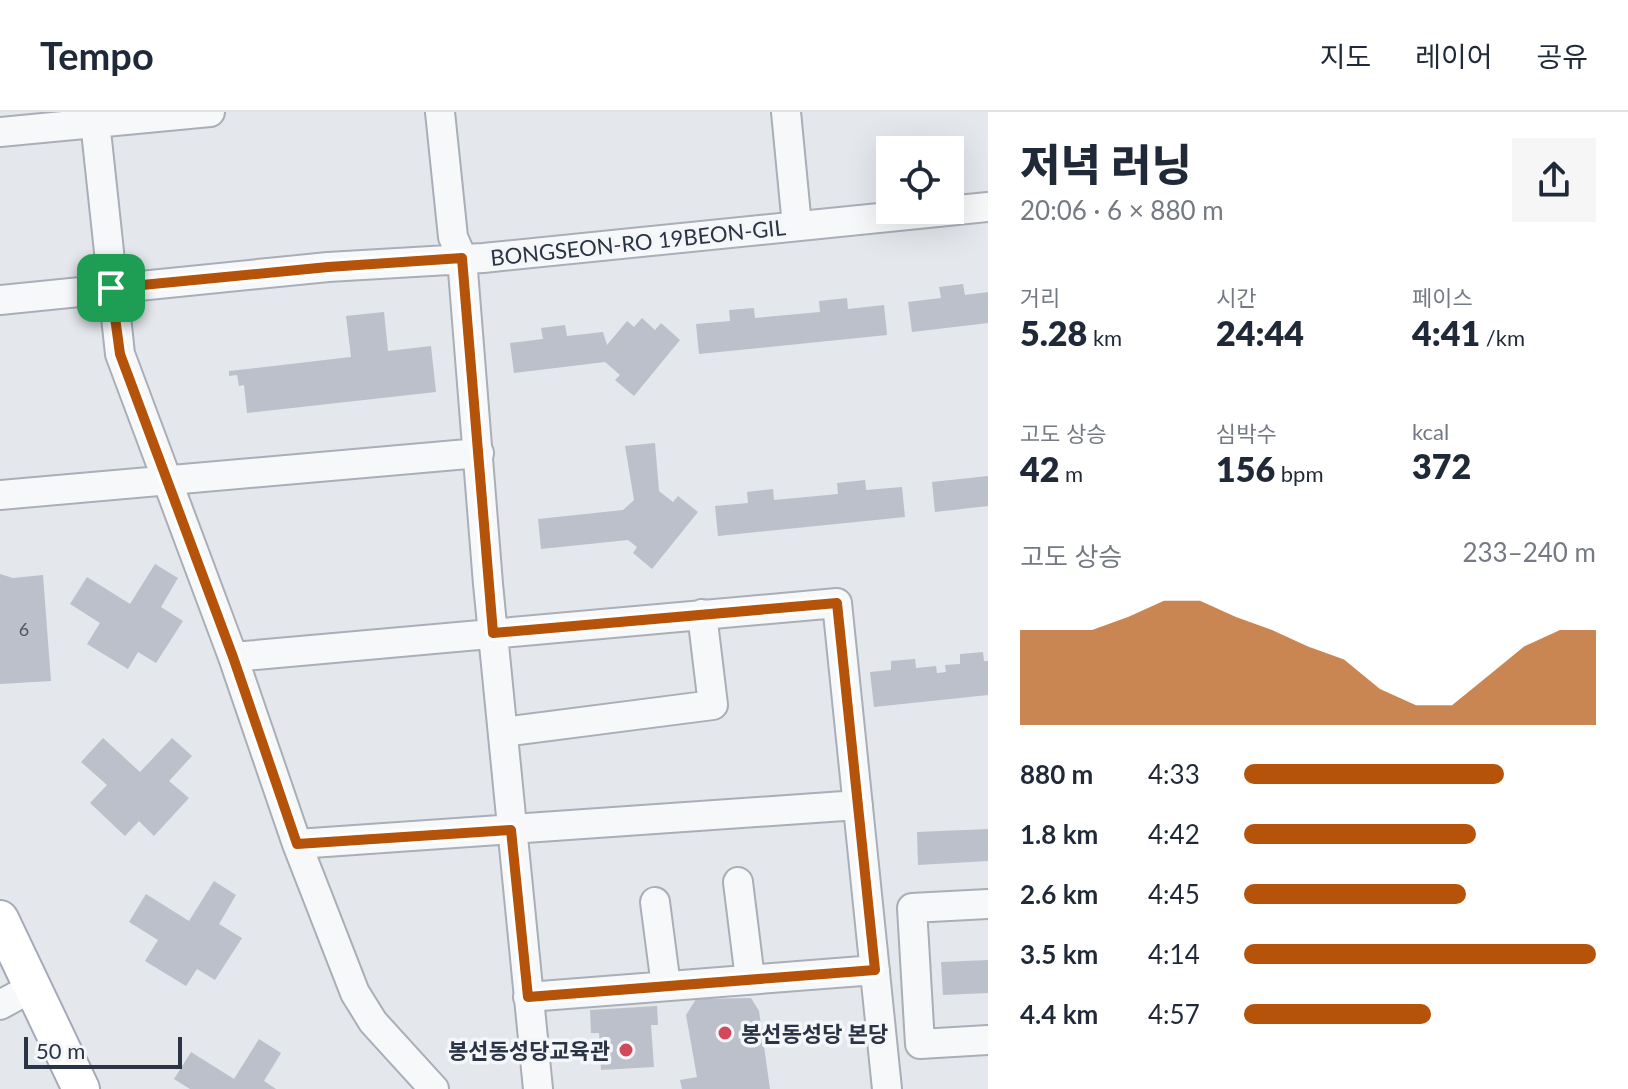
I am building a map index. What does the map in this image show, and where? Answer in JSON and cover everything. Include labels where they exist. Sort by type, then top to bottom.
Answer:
[{"type":"main road","points":[[0,919],[81,1089]]},
{"type":"street","points":[[0,132],[95,118],[210,112]]},
{"type":"street","points":[[440,112],[453,237],[462,258],[511,830],[538,1089]]},
{"type":"street","points":[[786,112],[797,226]]},
{"type":"street","points":[[95,118],[120,354],[233,657],[297,844],[355,993],[373,1022],[434,1089]]},
{"type":"street","name":"BONGSEON-RO 19BEON-GIL","points":[[0,300],[988,207]]},
{"type":"street","points":[[0,495],[479,453]]},
{"type":"street","points":[[233,657],[837,603],[887,1089]]},
{"type":"street","points":[[504,732],[713,705],[702,614]]},
{"type":"street","points":[[297,844],[858,805]]},
{"type":"street","points":[[738,882],[750,979]]},
{"type":"street","points":[[655,902],[666,986]]},
{"type":"street","points":[[988,904],[912,908],[920,1044],[988,1040]]},
{"type":"street","points":[[528,997],[875,970]]},
{"type":"street","points":[[0,1005],[33,987]]},
{"type":"building","points":[[963,284],[965,295],[988,292],[988,323],[912,332],[908,302],[941,298],[939,287]]},
{"type":"building","points":[[847,298],[848,309],[884,305],[887,335],[699,354],[696,324],[730,321],[729,310],[754,308],[755,318],[820,312],[819,301]]},
{"type":"building","points":[[384,312],[388,351],[431,346],[436,392],[247,413],[244,385],[239,386],[237,375],[229,376],[229,371],[351,357],[346,316]]},
{"type":"building","points":[[642,318],[655,330],[661,323],[680,340],[634,396],[615,380],[620,375],[605,362],[514,373],[510,343],[543,339],[541,328],[565,325],[567,336],[603,332],[607,345],[627,321],[634,327]]},
{"type":"building","points":[[655,443],[659,491],[673,502],[678,496],[698,512],[652,569],[633,553],[637,547],[628,540],[541,549],[538,519],[623,510],[634,500],[625,446]]},
{"type":"building","points":[[988,476],[988,506],[935,512],[932,482]]},
{"type":"building","points":[[865,480],[866,490],[902,487],[905,517],[718,536],[715,506],[748,503],[747,492],[773,489],[774,500],[838,494],[837,483]]},
{"type":"building","points":[[155,564],[178,578],[161,607],[183,621],[156,663],[138,652],[128,669],[87,644],[100,623],[70,604],[87,577],[130,604]]},
{"type":"building","points":[[0,574],[13,578],[43,575],[51,681],[0,684]]},
{"type":"building","points":[[983,652],[984,661],[988,661],[988,695],[874,707],[870,672],[891,670],[891,661],[915,659],[916,668],[936,666],[937,673],[946,672],[945,665],[960,664],[960,654]]},
{"type":"building","points":[[103,738],[140,772],[172,738],[192,756],[169,781],[189,798],[154,836],[139,821],[125,836],[90,803],[107,785],[81,762]]},
{"type":"building","points":[[988,829],[988,861],[918,865],[917,832]]},
{"type":"building","points":[[214,881],[236,895],[219,924],[242,938],[215,980],[197,969],[186,986],[145,961],[158,940],[129,922],[146,894],[189,921]]},
{"type":"building","points":[[988,960],[988,993],[943,995],[941,962]]},
{"type":"building","name":"봉선동성당 본당","points":[[751,998],[759,1011],[770,1089],[682,1089],[680,1080],[697,1077],[686,1015],[696,999]]},
{"type":"building","name":"봉선동성당교육관","points":[[657,1006],[658,1025],[651,1025],[654,1067],[601,1070],[599,1033],[591,1033],[590,1010]]},
{"type":"building","points":[[259,1039],[281,1053],[264,1081],[276,1089],[190,1089],[174,1079],[191,1052],[234,1079]]},
{"type":"place","name":"봉선동성당 본당","points":[[725,1033]]},
{"type":"place","name":"봉선동성당교육관","points":[[626,1050]]},
{"type":"route","points":[[462,258],[493,633],[837,603],[875,970],[528,997],[511,830],[297,844],[233,657],[120,354],[111,288],[328,267],[462,258]]}]
